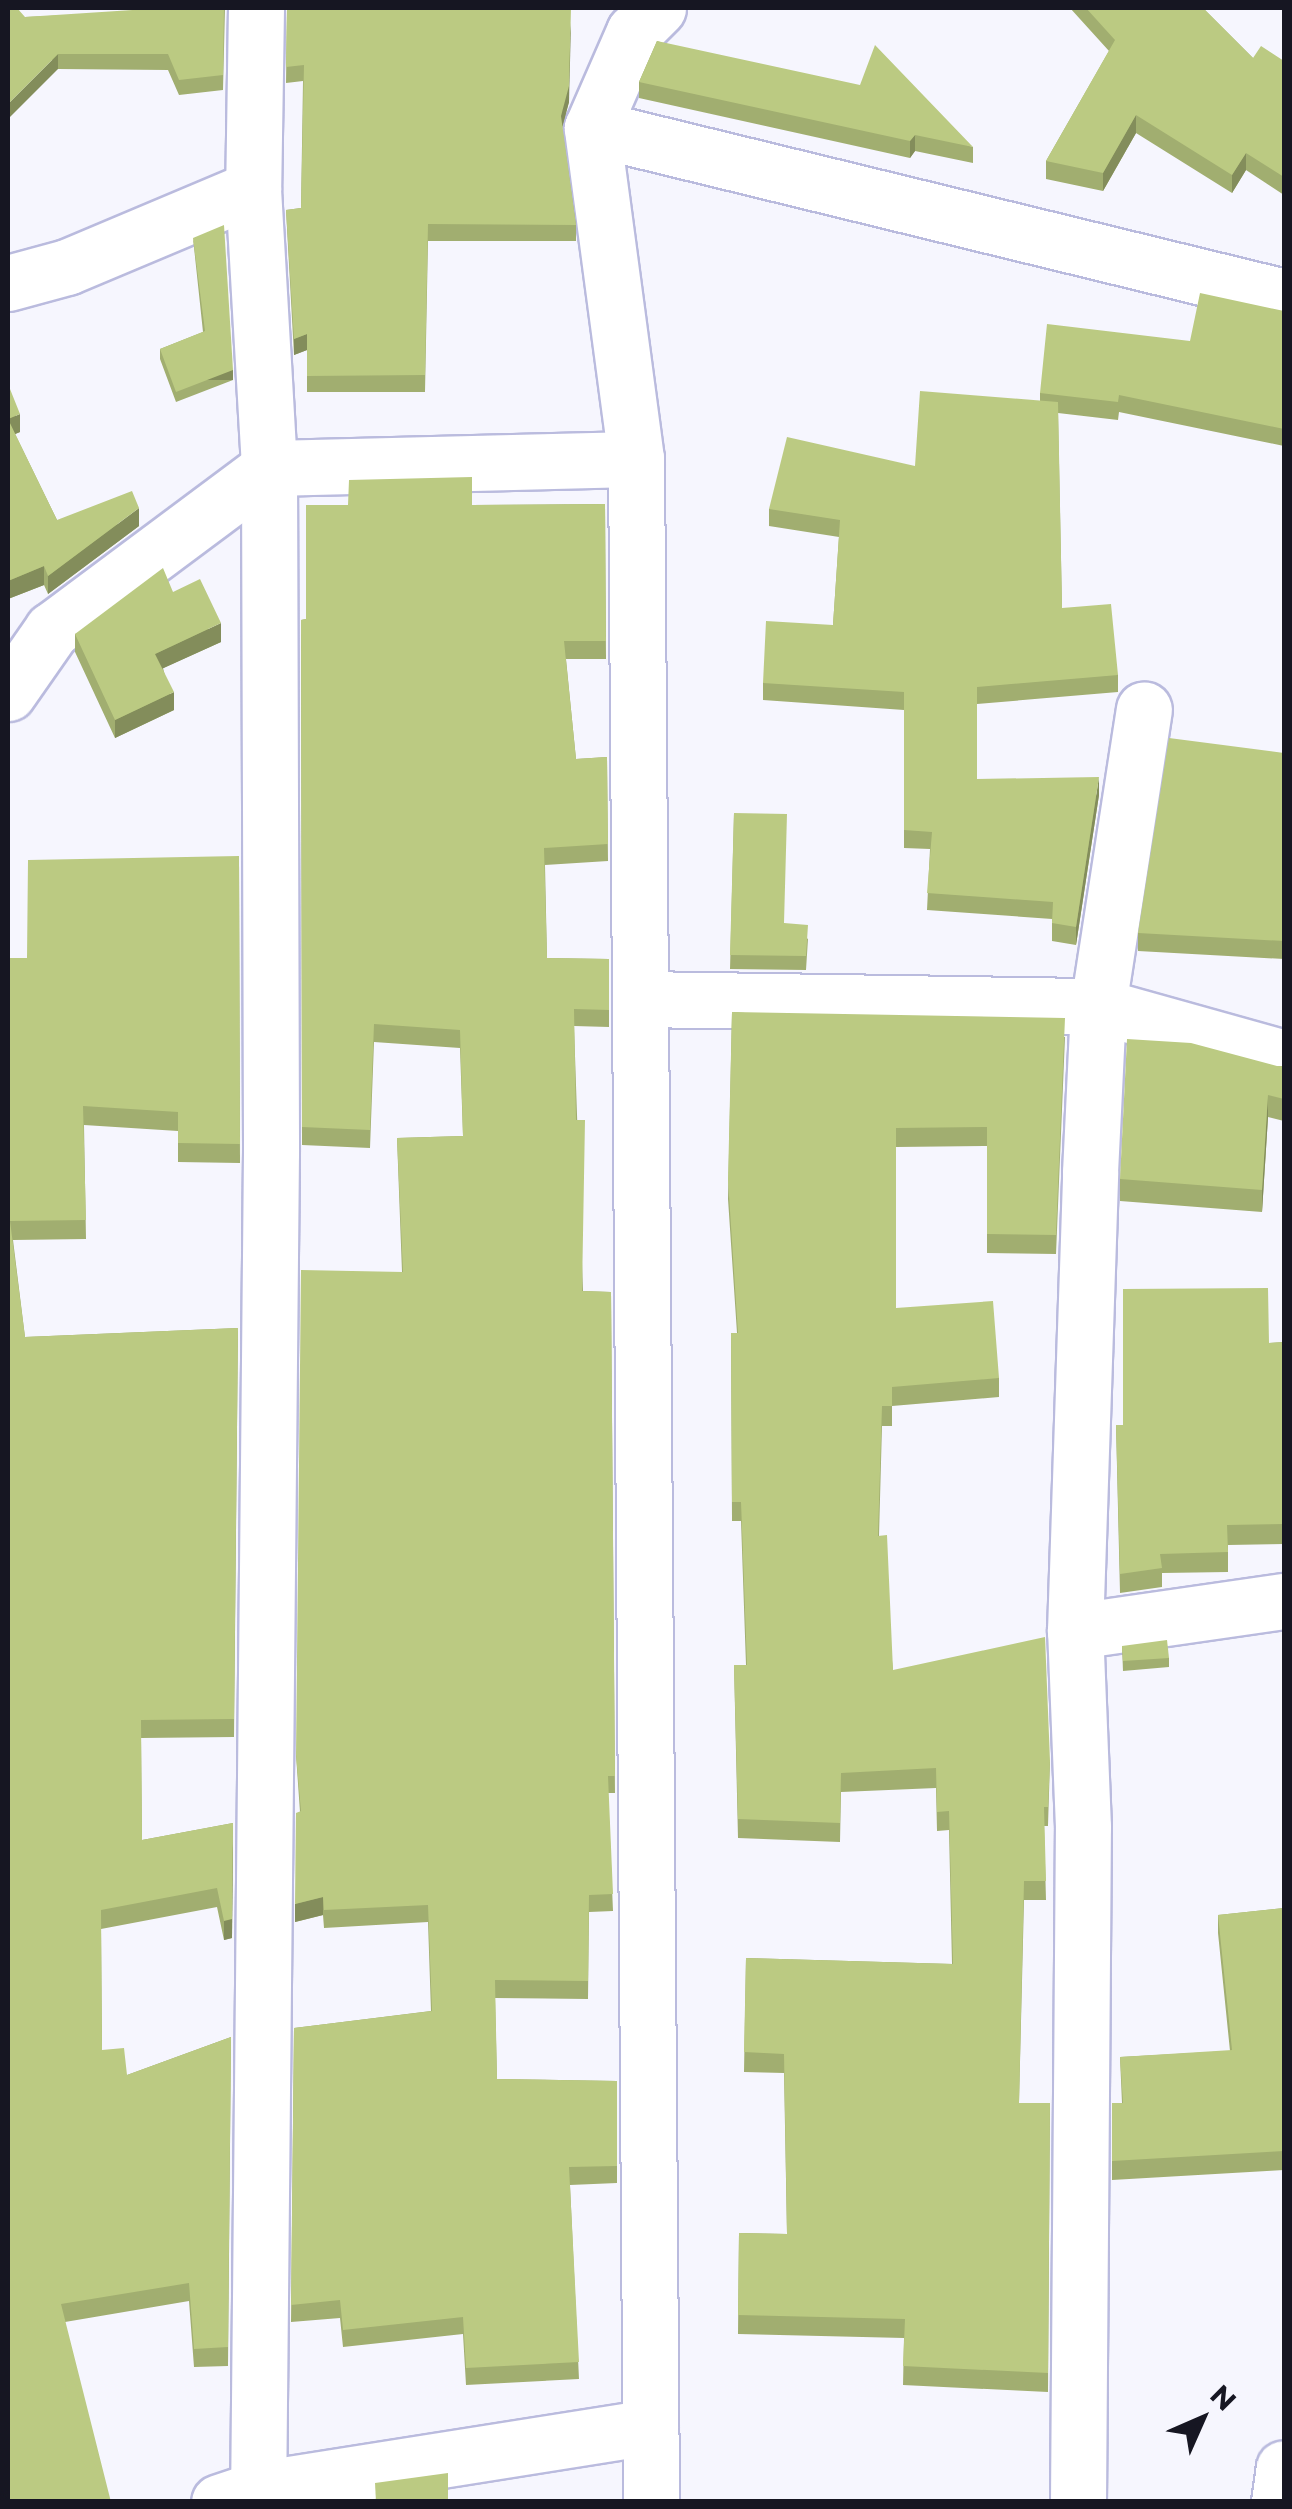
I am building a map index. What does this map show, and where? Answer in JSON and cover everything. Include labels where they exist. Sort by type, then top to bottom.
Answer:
[{"type":"street","points":[[256,8],[253,189],[268,468],[271,1152],[245,2497],[650,2427]]},
{"type":"street","points":[[638,16],[592,128],[636,459],[651,2502]]},
{"type":"street","points":[[592,128],[1284,297]]},
{"type":"street","points":[[8,283],[67,267],[253,189]]},
{"type":"street","points":[[8,693],[52,630],[268,468],[636,459]]},
{"type":"street","points":[[1078,2502],[1084,1827],[1076,1631],[1098,1006],[1144,710]]},
{"type":"street","points":[[640,999],[1098,1006],[1284,1058]]},
{"type":"street","points":[[1076,1631],[1284,1601]]},
{"type":"street","points":[[1279,2502],[1284,2468]]},
{"type":"building","points":[[8,8],[17,8],[25,17],[224,8],[223,75],[179,80],[168,54],[58,54],[8,104]]},
{"type":"building","points":[[287,8],[571,8],[569,86],[561,116],[576,225],[428,224],[425,375],[307,376],[307,334],[294,339],[286,210],[301,208],[304,65],[286,67]]},
{"type":"building","points":[[1086,8],[1203,8],[1253,58],[1261,46],[1284,61],[1284,177],[1246,153],[1232,175],[1136,115],[1103,173],[1046,161],[1115,40]]},
{"type":"building","points":[[657,41],[860,85],[875,45],[973,147],[915,135],[910,141],[639,82]]},
{"type":"building","points":[[224,225],[233,370],[176,392],[160,349],[205,331],[193,238]]},
{"type":"building","points":[[1200,293],[1284,311],[1284,429],[1119,395],[1118,402],[1040,393],[1047,324],[1190,341]]},
{"type":"building","points":[[8,384],[20,414],[8,419]]},
{"type":"building","points":[[920,391],[1058,402],[1062,608],[1111,604],[1118,675],[977,687],[977,779],[1099,777],[1076,927],[1052,923],[1053,902],[927,893],[932,832],[904,830],[904,692],[763,683],[766,621],[833,625],[840,520],[769,509],[787,437],[915,466]]},
{"type":"building","points":[[8,419],[57,520],[132,491],[139,508],[48,576],[44,566],[8,581]]},
{"type":"building","points":[[472,477],[472,505],[605,504],[606,641],[564,641],[576,759],[607,757],[608,844],[544,848],[547,958],[609,959],[609,1010],[574,1009],[576,1120],[585,1120],[582,1291],[611,1292],[615,1776],[608,1776],[613,1894],[589,1895],[588,1981],[495,1980],[497,2079],[617,2081],[617,2166],[569,2167],[579,2362],[466,2368],[463,2317],[343,2330],[340,2300],[291,2305],[294,2028],[432,2011],[428,1905],[324,1910],[323,1897],[295,1904],[296,1813],[301,1811],[296,1755],[301,1270],[403,1272],[397,1138],[463,1136],[460,1030],[374,1024],[370,1130],[302,1127],[301,620],[306,619],[306,505],[348,505],[349,480]]},
{"type":"building","points":[[163,568],[173,592],[200,579],[221,623],[155,654],[174,692],[115,720],[75,634]]},
{"type":"building","points":[[1169,738],[1284,753],[1284,941],[1138,933]]},
{"type":"building","points":[[734,813],[787,814],[784,923],[808,925],[806,956],[730,955]]},
{"type":"building","points":[[239,856],[240,1144],[178,1143],[178,1112],[83,1106],[86,1220],[10,1221],[25,1337],[238,1328],[234,1719],[141,1720],[142,1840],[233,1823],[232,1919],[224,1921],[217,1888],[101,1910],[102,2050],[124,2048],[127,2075],[231,2037],[228,2347],[194,2349],[189,2283],[61,2304],[111,2502],[8,2502],[8,958],[27,958],[28,860]]},
{"type":"building","points":[[732,1012],[1065,1018],[1056,1235],[987,1234],[987,1127],[896,1128],[896,1308],[993,1301],[999,1378],[892,1387],[892,1406],[882,1406],[878,1536],[887,1535],[893,1670],[1045,1637],[1050,1761],[1048,1807],[1044,1807],[1046,1881],[1024,1881],[1019,2103],[1050,2103],[1048,2373],[903,2366],[905,2319],[738,2315],[739,2233],[787,2234],[784,2054],[744,2052],[746,1958],[953,1964],[949,1811],[937,1812],[936,1768],[841,1773],[840,1823],[738,1819],[734,1665],[747,1665],[741,1502],[732,1502],[731,1333],[738,1333],[728,1180]]},
{"type":"building","points":[[1127,1039],[1191,1043],[1284,1066],[1284,1099],[1268,1095],[1262,1190],[1120,1179]]},
{"type":"building","points":[[1268,1288],[1269,1343],[1284,1342],[1284,1524],[1227,1525],[1228,1552],[1160,1554],[1162,1568],[1120,1574],[1116,1425],[1123,1425],[1123,1289]]},
{"type":"building","points":[[1167,1640],[1169,1658],[1123,1661],[1122,1646]]},
{"type":"building","points":[[1284,1908],[1284,2151],[1112,2161],[1112,2103],[1123,2103],[1120,2057],[1232,2050],[1218,1915]]},
{"type":"building","points":[[448,2473],[448,2502],[376,2502],[375,2483]]}]
